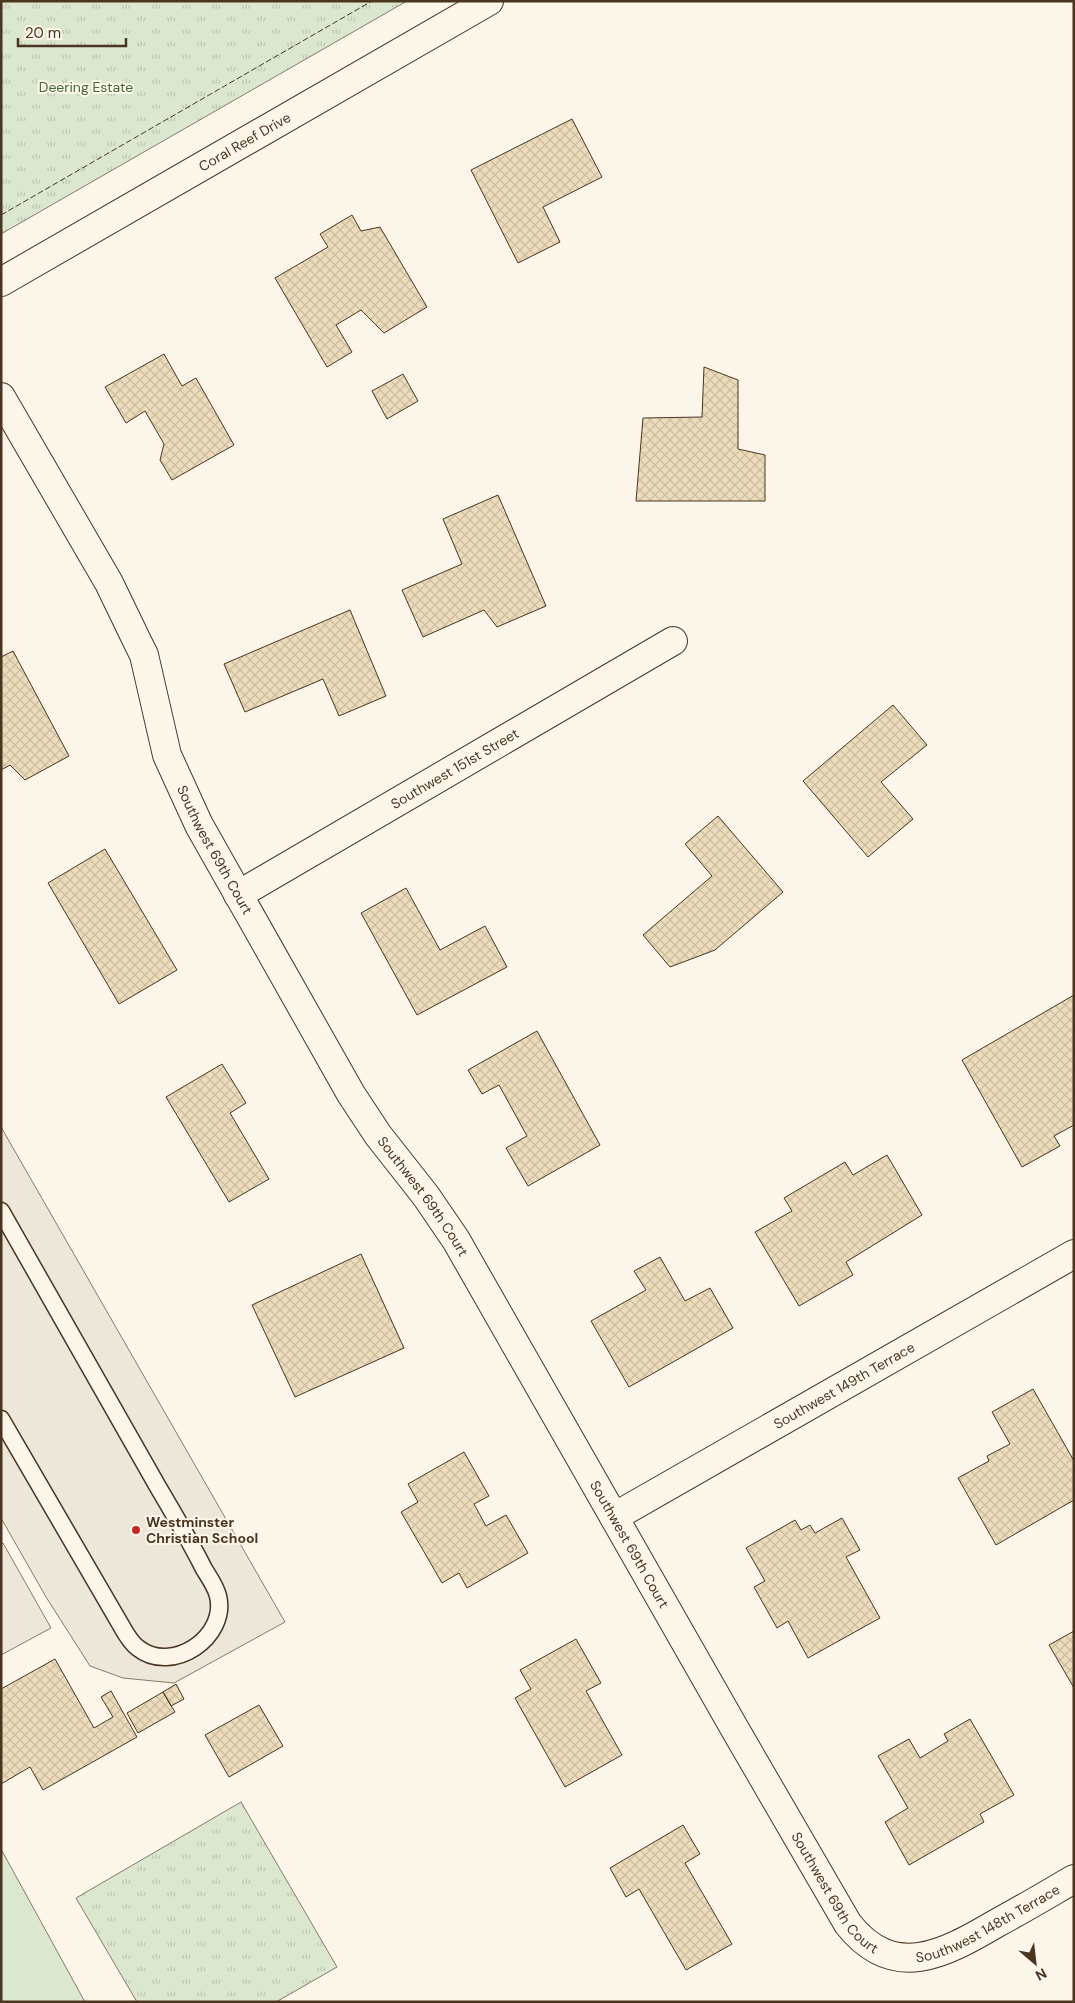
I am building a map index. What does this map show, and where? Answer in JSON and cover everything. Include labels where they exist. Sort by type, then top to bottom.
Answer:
[{"type":"street","name":"Coral Reef Drive","points":[[1,282],[489,1]]},
{"type":"street","name":"Southwest 69th Court","points":[[1,397],[109,583],[133,631],[144,655],[171,764],[199,825],[351,1094],[378,1135],[426,1196],[456,1240],[848,1924],[871,1947],[890,1956],[900,1958]]},
{"type":"street","name":"Southwest 151st Street","points":[[238,896],[673,641]]},
{"type":"street","name":"Southwest 149th Terrace","points":[[614,1517],[1074,1254]]},
{"type":"street","name":"Southwest 148th Terrace","points":[[900,1958],[934,1955],[948,1950],[1074,1880]]},
{"type":"lane","points":[[1,1211],[186,1535],[218,1595],[214,1627],[204,1641],[187,1652],[170,1656],[148,1653],[134,1645],[1,1418]]},
{"type":"green space","name":"Deering Estate","points":[[1,1],[407,1],[1,234]]},
{"type":"green space","points":[[241,1802],[337,1967],[276,2002],[137,2002],[76,1898]]},
{"type":"green space","points":[[1,1849],[85,2002],[1,2002]]},
{"type":"shaded area","points":[[1,1127],[285,1622],[174,1683],[123,1678],[90,1666],[46,1597],[1,1518]]},
{"type":"shaded area","points":[[3,1543],[51,1628],[1,1655],[1,1544]]},
{"type":"building","points":[[572,119],[602,177],[543,207],[560,242],[518,263],[471,170]]},
{"type":"building","points":[[352,215],[361,231],[380,227],[427,307],[384,333],[361,310],[336,325],[352,352],[327,367],[275,278],[328,247],[320,234]]},
{"type":"building","points":[[164,354],[182,386],[196,378],[234,445],[172,480],[160,460],[164,444],[145,411],[126,423],[105,387]]},
{"type":"building","points":[[704,367],[738,380],[738,449],[765,455],[765,501],[636,501],[643,418],[702,417]]},
{"type":"building","points":[[403,374],[418,401],[387,419],[372,391]]},
{"type":"building","points":[[498,495],[546,606],[497,627],[484,610],[423,637],[402,590],[462,564],[443,519]]},
{"type":"building","points":[[350,610],[386,696],[339,716],[323,679],[245,712],[224,664]]},
{"type":"building","points":[[13,651],[69,756],[25,780],[10,765],[1,770],[1,657]]},
{"type":"building","points":[[893,705],[927,745],[881,782],[913,819],[868,857],[803,781]]},
{"type":"building","points":[[718,816],[783,892],[715,950],[670,967],[643,935],[712,876],[685,844]]},
{"type":"building","points":[[105,849],[177,970],[119,1004],[48,883]]},
{"type":"building","points":[[406,888],[440,950],[485,926],[507,967],[417,1015],[361,913]]},
{"type":"building","points":[[1074,995],[1074,1125],[1054,1136],[1060,1146],[1022,1167],[962,1060]]},
{"type":"building","points":[[537,1031],[600,1145],[528,1186],[506,1148],[527,1136],[499,1085],[482,1094],[468,1070]]},
{"type":"building","points":[[222,1064],[246,1103],[230,1113],[269,1179],[229,1202],[166,1097]]},
{"type":"building","points":[[887,1155],[922,1215],[846,1262],[853,1275],[799,1306],[755,1232],[792,1211],[784,1198],[845,1162],[853,1175]]},
{"type":"building","points":[[361,1254],[404,1348],[295,1397],[252,1305]]},
{"type":"building","points":[[660,1257],[685,1301],[710,1288],[733,1328],[629,1387],[591,1321],[646,1290],[634,1271]]},
{"type":"building","points":[[1033,1389],[1074,1461],[1074,1500],[996,1545],[958,1478],[989,1461],[987,1456],[1010,1444],[992,1412]]},
{"type":"building","points":[[464,1452],[489,1496],[474,1504],[486,1526],[506,1515],[528,1553],[467,1588],[459,1573],[442,1583],[401,1512],[418,1502],[408,1484]]},
{"type":"building","points":[[842,1518],[860,1550],[846,1557],[880,1618],[808,1658],[788,1621],[777,1628],[754,1587],[765,1581],[746,1548],[795,1520],[801,1530],[810,1525],[815,1533]]},
{"type":"building","points":[[1074,1631],[1074,1688],[1049,1645]]},
{"type":"building","points":[[576,1639],[601,1683],[586,1691],[622,1755],[565,1787],[515,1698],[531,1689],[520,1670]]},
{"type":"building","points":[[55,1659],[94,1728],[113,1717],[101,1697],[111,1691],[137,1737],[43,1790],[30,1767],[1,1784],[1,1689]]},
{"type":"building","points":[[176,1684],[184,1699],[171,1706],[163,1692]]},
{"type":"building","points":[[163,1692],[175,1712],[138,1733],[127,1713]]},
{"type":"building","points":[[259,1705],[283,1746],[229,1777],[205,1735]]},
{"type":"building","points":[[970,1719],[1014,1795],[980,1814],[984,1822],[909,1865],[885,1822],[908,1808],[878,1756],[909,1739],[920,1758],[948,1741],[944,1734]]},
{"type":"building","points":[[683,1825],[700,1854],[685,1863],[732,1944],[686,1970],[639,1889],[626,1897],[610,1868]]},
{"type":"fence","points":[[1,215],[372,1]]},
{"type":"place","name":"Westminster Christian School","points":[[136,1530]]}]
